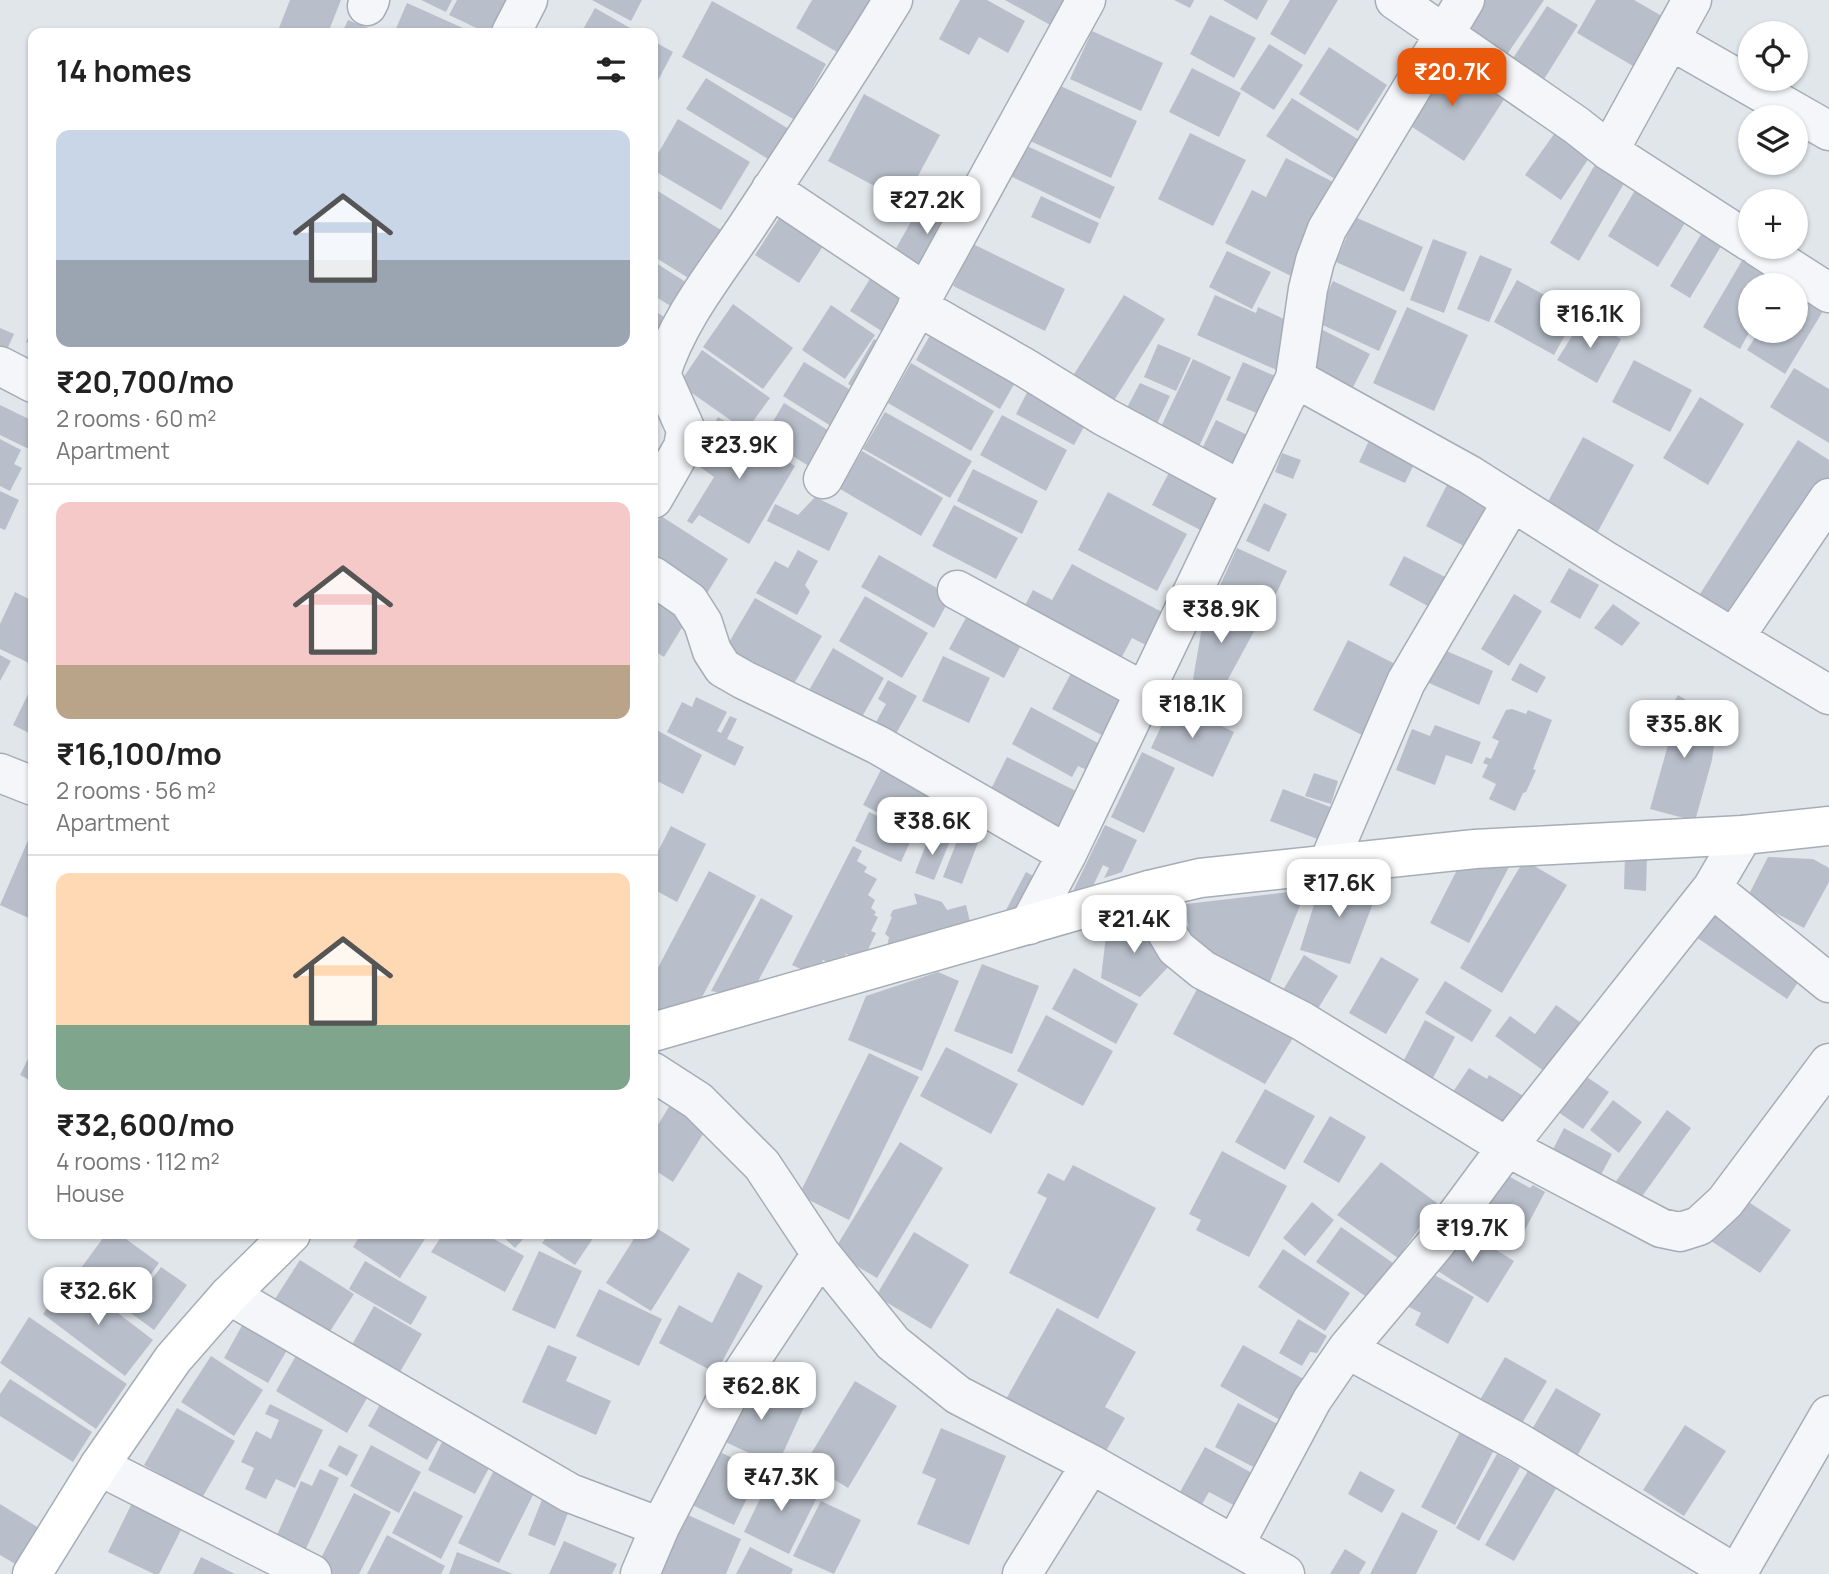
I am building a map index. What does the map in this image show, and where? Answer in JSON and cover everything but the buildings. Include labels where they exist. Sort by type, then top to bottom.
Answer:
[{"type":"street","points":[[514,28],[528,0]]},
{"type":"street","points":[[658,370],[700,297],[893,0]]},
{"type":"street","points":[[823,479],[1086,0]]},
{"type":"street","points":[[1395,0],[1609,151],[1738,234]]},
{"type":"street","points":[[1029,925],[1067,854],[1295,378],[1308,289],[1327,229],[1465,0]]},
{"type":"street","points":[[1609,151],[1692,0]]},
{"type":"street","points":[[1670,40],[1829,131]]},
{"type":"street","points":[[771,189],[921,299],[1022,366],[1104,417],[1241,490]]},
{"type":"street","points":[[1777,259],[1829,293]]},
{"type":"street","points":[[0,366],[28,380]]},
{"type":"street","points":[[658,374],[686,430],[683,447],[658,490]]},
{"type":"street","points":[[1295,378],[1470,475],[1829,695]]},
{"type":"street","points":[[1734,638],[1829,498]]},
{"type":"street","points":[[1328,864],[1406,682],[1512,502]]},
{"type":"street","points":[[658,579],[689,601],[703,624],[712,651],[723,668],[878,745],[1067,854]]},
{"type":"street","points":[[957,590],[1144,692]]},
{"type":"street","points":[[0,773],[28,784]]},
{"type":"street","points":[[658,1031],[1149,890],[1200,878],[1475,849],[1743,835],[1829,826]]},
{"type":"street","points":[[1236,1544],[1312,1400],[1347,1349],[1436,1243],[1507,1147],[1712,888],[1743,835]]},
{"type":"street","points":[[1712,888],[1829,983]]},
{"type":"street","points":[[1149,890],[1163,926],[1176,948],[1203,970],[1302,1021],[1507,1147],[1661,1228],[1680,1232],[1699,1226],[1726,1202],[1829,1063]]},
{"type":"street","points":[[658,1075],[698,1101],[762,1165],[821,1254],[893,1343],[958,1395],[1091,1464],[1285,1574]]},
{"type":"street","points":[[32,1574],[99,1466],[173,1359],[229,1295],[286,1239]]},
{"type":"street","points":[[640,1574],[660,1528],[730,1390],[821,1254]]},
{"type":"street","points":[[229,1295],[570,1493],[660,1528]]},
{"type":"street","points":[[1347,1349],[1518,1442],[1737,1574],[1826,1427]]},
{"type":"street","points":[[1022,1574],[1091,1464]]},
{"type":"street","points":[[99,1466],[312,1574]]}]
